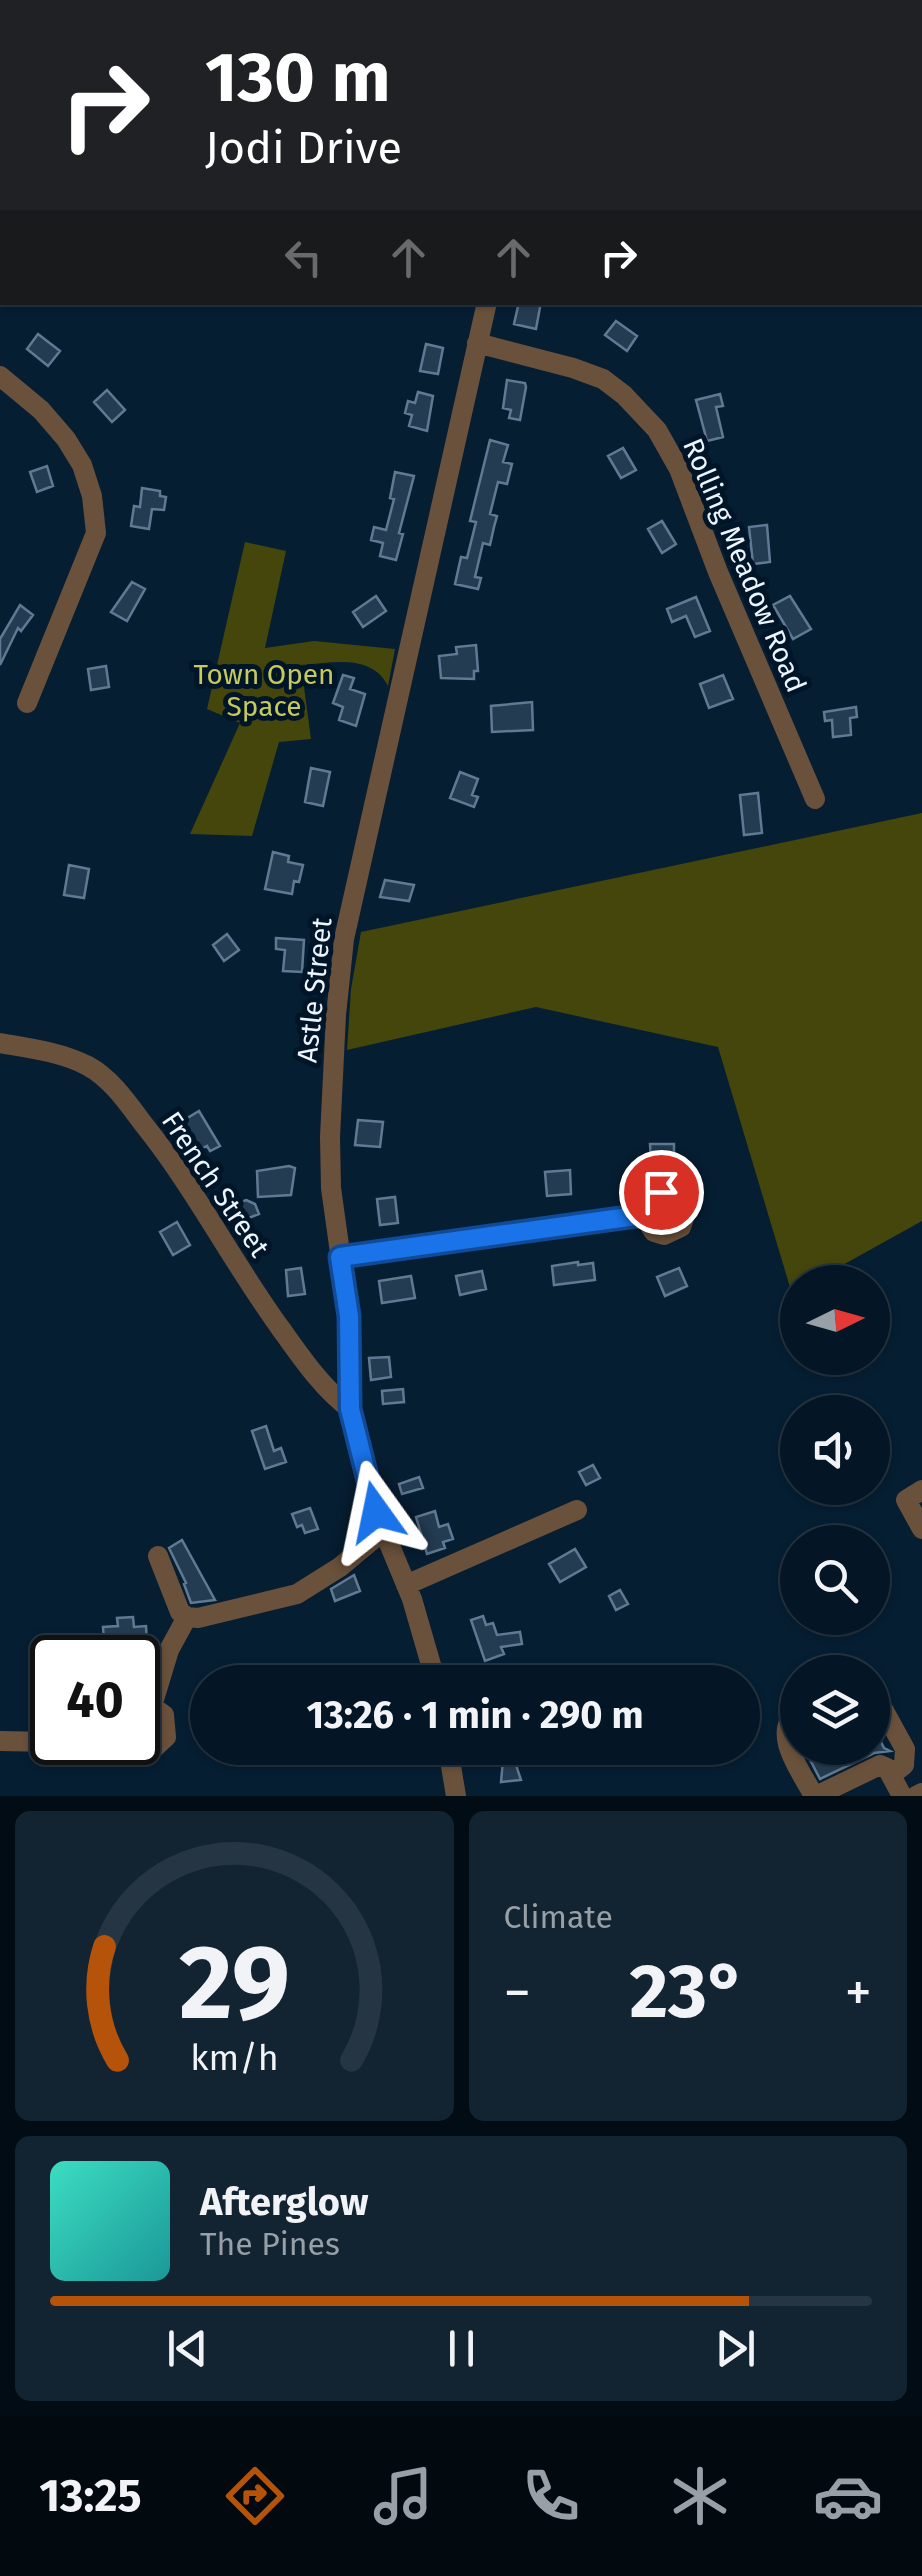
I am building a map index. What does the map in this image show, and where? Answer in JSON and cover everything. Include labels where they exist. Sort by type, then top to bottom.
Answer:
[{"type":"street","name":"Astle Street","points":[[432,1665],[406,1585],[382,1531],[350,1409],[349,1316],[331,1188],[330,1137],[344,938],[486,305]]},
{"type":"street","name":"Rolling Meadow Road","points":[[477,343],[573,368],[603,380],[624,395],[657,430],[678,469],[815,800]]},
{"type":"street","points":[[0,376],[41,410],[82,465],[92,496],[96,533],[27,703]]},
{"type":"street","name":"French Street","points":[[0,1043],[76,1060],[110,1084],[170,1160],[292,1344],[334,1396],[350,1409]]},
{"type":"street","points":[[340,1257],[643,1215]]},
{"type":"street","points":[[922,1490],[906,1500],[922,1529]]},
{"type":"street","points":[[406,1585],[576,1510]]},
{"type":"street","points":[[158,1556],[180,1612],[187,1618],[231,1612],[297,1594],[340,1567],[382,1531]]},
{"type":"street","points":[[160,1671],[187,1618]]},
{"type":"street","points":[[160,1717],[167,1722],[160,1744]]},
{"type":"street","points":[[890,1723],[906,1752],[904,1765],[891,1775]]},
{"type":"street","points":[[0,1741],[30,1742]]},
{"type":"street","points":[[800,1765],[815,1796],[880,1764],[886,1767],[902,1796]]},
{"type":"street","points":[[451,1765],[456,1796]]},
{"type":"green space","name":"Town Open Space","points":[[245,542],[286,551],[265,648],[314,641],[395,649],[388,686],[381,676],[361,664],[301,665],[311,739],[279,742],[252,836],[190,834],[240,723],[207,709]]},
{"type":"green space","points":[[922,813],[922,1221],[843,1265],[783,1265],[718,1047],[536,1007],[347,1050],[351,989],[361,932]]},
{"type":"building","points":[[518,305],[540,305],[536,329],[514,324]]},
{"type":"building","points":[[616,321],[637,336],[627,351],[605,335]]},
{"type":"building","points":[[38,334],[60,351],[48,366],[27,349]]},
{"type":"building","points":[[426,344],[443,348],[438,374],[420,371]]},
{"type":"building","points":[[507,380],[525,383],[520,420],[509,418],[511,410],[503,408]]},
{"type":"building","points":[[107,390],[125,410],[112,422],[94,402]]},
{"type":"building","points":[[418,392],[433,396],[427,431],[409,426],[412,415],[405,413],[408,401],[415,403]]},
{"type":"building","points":[[720,394],[723,406],[716,407],[723,437],[707,441],[696,400]]},
{"type":"building","points":[[490,440],[508,445],[503,462],[512,464],[507,484],[498,482],[490,514],[497,516],[490,545],[483,543],[475,577],[481,578],[478,589],[455,584],[461,557],[467,558],[476,522],[470,521]]},
{"type":"building","points":[[623,448],[636,470],[621,478],[608,456]]},
{"type":"building","points":[[47,466],[53,486],[37,492],[30,472]]},
{"type":"building","points":[[395,472],[414,476],[396,560],[380,556],[383,543],[371,540],[374,527],[386,530],[394,499],[390,498]]},
{"type":"building","points":[[142,488],[160,491],[160,496],[166,497],[164,510],[152,509],[149,529],[131,526],[134,506],[140,507]]},
{"type":"building","points":[[662,521],[676,544],[662,553],[648,529]]},
{"type":"building","points":[[767,525],[770,562],[753,564],[749,527]]},
{"type":"building","points":[[132,582],[145,589],[127,621],[111,612]]},
{"type":"building","points":[[376,596],[386,611],[363,627],[353,612]]},
{"type":"building","points":[[790,596],[811,629],[793,639],[773,605]]},
{"type":"building","points":[[696,597],[710,631],[695,637],[686,616],[672,622],[667,609]]},
{"type":"building","points":[[20,605],[33,615],[21,631],[18,628],[0,665],[0,639]]},
{"type":"building","points":[[476,645],[478,671],[474,671],[474,679],[441,678],[439,656],[457,654],[456,647]]},
{"type":"building","points":[[106,666],[109,687],[91,690],[88,669]]},
{"type":"building","points":[[343,675],[354,678],[350,689],[365,694],[356,726],[339,720],[343,707],[333,703]]},
{"type":"building","points":[[723,675],[733,699],[709,708],[700,684]]},
{"type":"building","points":[[532,702],[533,730],[492,732],[491,706]]},
{"type":"building","points":[[856,707],[857,717],[850,718],[851,735],[833,737],[832,720],[825,721],[824,712]]},
{"type":"building","points":[[311,768],[330,772],[323,806],[305,802]]},
{"type":"building","points":[[460,772],[478,779],[472,795],[478,797],[474,807],[450,798]]},
{"type":"building","points":[[758,793],[762,833],[744,835],[740,795]]},
{"type":"building","points":[[273,852],[289,856],[288,862],[303,865],[292,894],[265,889]]},
{"type":"building","points":[[69,865],[89,869],[84,898],[64,895]]},
{"type":"building","points":[[385,880],[414,885],[409,901],[380,897]]},
{"type":"building","points":[[227,934],[239,950],[224,961],[213,945]]},
{"type":"building","points":[[276,938],[304,940],[302,972],[283,971],[285,950],[276,949]]},
{"type":"building","points":[[199,1111],[220,1146],[210,1151],[207,1146],[199,1150],[181,1122]]},
{"type":"building","points":[[358,1120],[383,1122],[380,1147],[355,1145]]},
{"type":"building","points":[[650,1144],[674,1144],[674,1162],[651,1163]]},
{"type":"building","points":[[295,1168],[291,1195],[258,1197],[257,1171]]},
{"type":"building","points":[[570,1170],[571,1194],[547,1196],[545,1172]]},
{"type":"building","points":[[395,1197],[398,1223],[380,1225],[377,1199]]},
{"type":"building","points":[[246,1200],[255,1204],[259,1214],[244,1220],[236,1204]]},
{"type":"building","points":[[177,1222],[190,1245],[173,1255],[160,1232]]},
{"type":"building","points":[[593,1263],[595,1280],[554,1285],[552,1266]]},
{"type":"building","points":[[301,1268],[305,1294],[288,1296],[286,1270]]},
{"type":"building","points":[[679,1268],[687,1286],[665,1296],[657,1277]]},
{"type":"building","points":[[482,1271],[486,1289],[460,1295],[456,1276]]},
{"type":"building","points":[[411,1276],[415,1298],[382,1303],[379,1281]]},
{"type":"building","points":[[389,1357],[391,1377],[371,1380],[369,1358]]},
{"type":"building","points":[[403,1389],[404,1402],[383,1404],[382,1391]]},
{"type":"building","points":[[266,1426],[274,1451],[281,1448],[286,1462],[265,1469],[252,1431]]},
{"type":"building","points":[[593,1465],[600,1478],[586,1485],[579,1472]]},
{"type":"building","points":[[419,1477],[423,1488],[402,1494],[399,1484]]},
{"type":"building","points":[[310,1508],[318,1529],[305,1533],[302,1525],[297,1527],[292,1514]]},
{"type":"building","points":[[435,1511],[439,1527],[448,1524],[453,1539],[443,1542],[445,1548],[427,1554],[416,1517]]},
{"type":"building","points":[[182,1540],[215,1600],[191,1603],[169,1548]]},
{"type":"building","points":[[575,1549],[586,1567],[560,1582],[549,1564]]},
{"type":"building","points":[[354,1575],[360,1591],[335,1601],[331,1589]]},
{"type":"building","points":[[620,1590],[628,1604],[616,1610],[609,1596]]},
{"type":"building","points":[[483,1616],[486,1625],[493,1623],[497,1635],[520,1632],[522,1644],[501,1647],[504,1654],[485,1661],[471,1620]]},
{"type":"building","points":[[133,1617],[134,1627],[146,1626],[147,1635],[104,1635],[103,1627],[118,1626],[117,1618]]},
{"type":"building","points":[[503,1765],[516,1765],[521,1780],[501,1782]]},
{"type":"building","points":[[813,1765],[849,1765],[820,1779]]},
{"type":"route","points":[[376,1512],[350,1409],[349,1316],[340,1257],[643,1215],[647,1201],[661,1192]]}]
